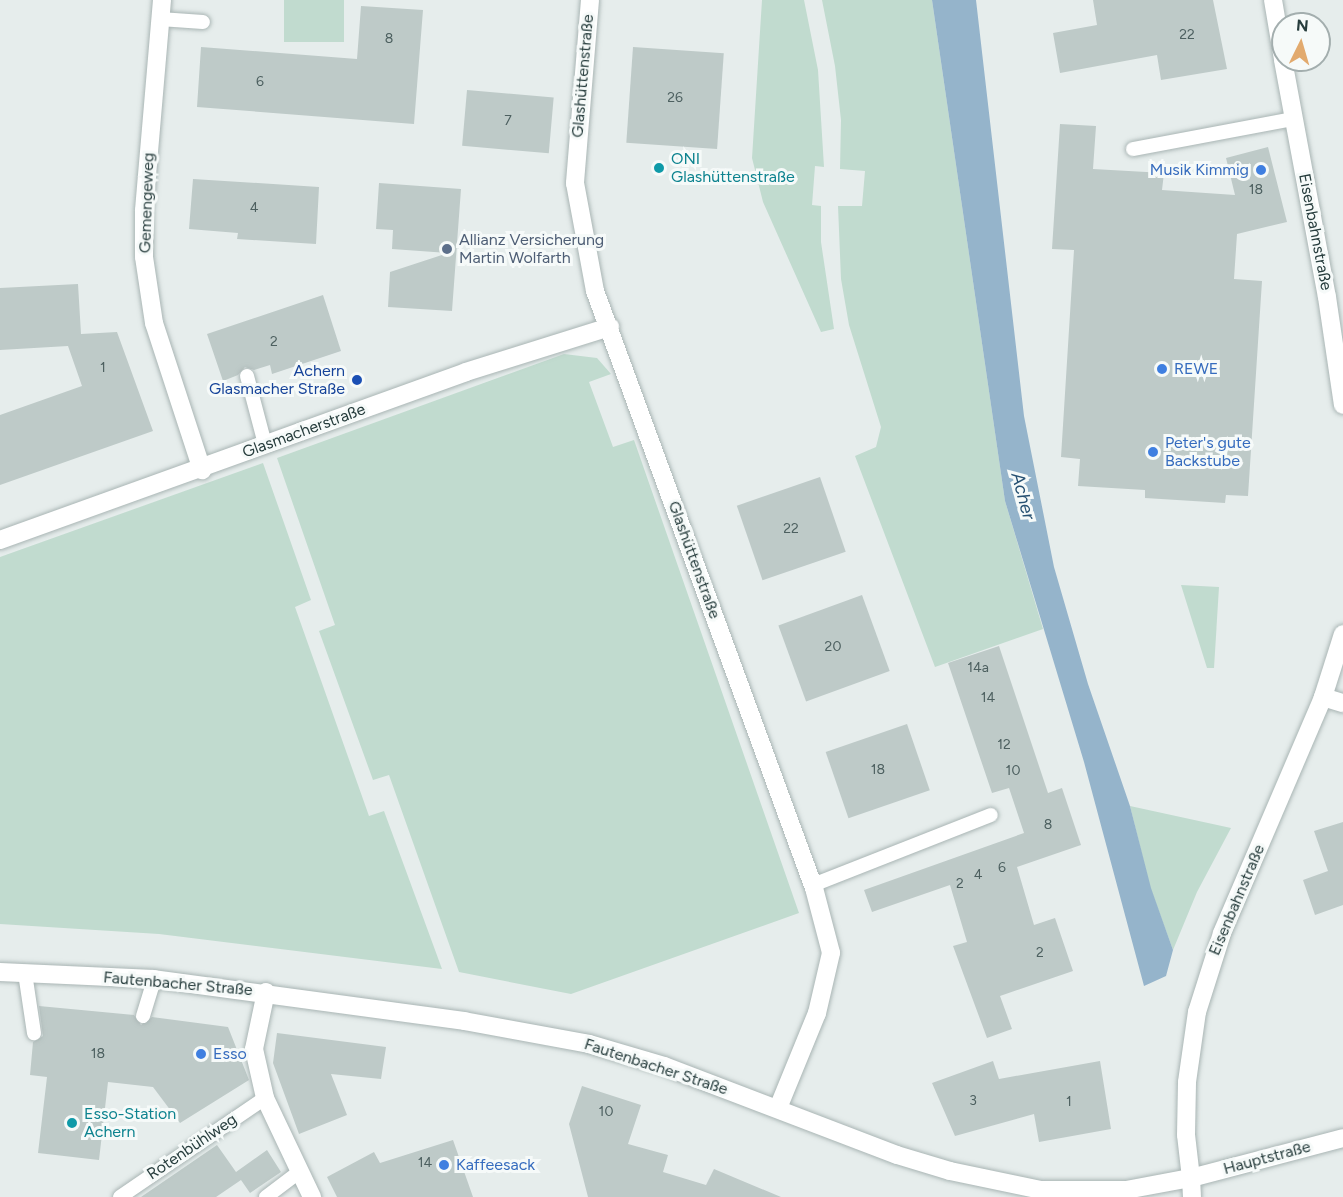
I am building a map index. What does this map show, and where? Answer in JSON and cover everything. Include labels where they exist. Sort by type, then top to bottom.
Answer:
[{"type":"street","name":"Gemengeweg","points":[[162,0],[144,211],[144,258],[154,323],[202,470]]},
{"type":"street","name":"Glashüttenstraße","points":[[590,0],[575,183],[595,291],[813,885],[831,953],[818,1013],[778,1108]]},
{"type":"street","name":"Eisenbahnstraße","points":[[1285,72],[1340,354],[1343,405]]},
{"type":"street","name":"Glasmacherstraße","points":[[0,540],[202,470],[265,444],[466,372],[610,327]]},
{"type":"street","name":"Eisenbahnstraße","points":[[1192,1197],[1186,1136],[1187,1082],[1197,1012],[1222,933],[1323,697],[1343,634]]},
{"type":"street","points":[[1323,697],[1343,704]]},
{"type":"street","name":"Fautenbacher Straße","points":[[0,972],[154,979],[266,992],[589,1044],[664,1066],[950,1172],[1041,1190],[1126,1190],[1191,1178]]},
{"type":"street","points":[[266,992],[254,1049],[265,1098],[312,1197]]},
{"type":"street","name":"Hauptstraße","points":[[1191,1178],[1343,1138]]},
{"type":"lane","points":[[160,18],[203,22]]},
{"type":"lane","points":[[1133,149],[1293,119]]},
{"type":"lane","points":[[247,376],[265,444]]},
{"type":"lane","points":[[813,885],[991,815]]},
{"type":"lane","points":[[25,973],[34,1033]]},
{"type":"lane","points":[[143,1016],[154,979]]},
{"type":"lane","name":"Rotenbühlweg","points":[[120,1197],[265,1098]]},
{"type":"lane","points":[[266,1197],[299,1172]]},
{"type":"green space","points":[[284,0],[344,0],[344,42],[284,42]]},
{"type":"green space","points":[[762,0],[804,0],[818,70],[824,167],[815,166],[812,205],[821,206],[821,242],[834,329],[821,332],[763,202],[752,158]]},
{"type":"green space","points":[[822,0],[932,0],[1005,501],[1043,629],[935,667],[855,456],[876,447],[881,427],[849,325],[841,279],[838,206],[862,206],[865,171],[840,169],[841,120],[835,66]]},
{"type":"green space","points":[[564,354],[597,358],[611,374],[589,382],[613,447],[634,440],[799,913],[571,994],[459,972],[389,775],[373,780],[319,631],[335,625],[277,458]]},
{"type":"green space","points":[[263,463],[311,600],[295,607],[369,816],[384,811],[442,969],[159,934],[0,924],[0,557]]},
{"type":"green space","points":[[1181,585],[1219,587],[1214,668],[1207,668]]},
{"type":"green space","points":[[1130,806],[1231,828],[1197,892],[1173,950],[1150,887]]},
{"type":"water","name":"Acher","points":[[932,0],[976,0],[1024,416],[1054,567],[1088,684],[1130,806],[1151,888],[1173,950],[1166,976],[1144,986],[1084,762],[1005,501]]},
{"type":"building","points":[[1093,0],[1213,0],[1227,69],[1161,80],[1157,55],[1060,73],[1053,33],[1097,25]]},
{"type":"building","points":[[361,6],[423,10],[414,124],[197,107],[201,47],[357,59]]},
{"type":"building","points":[[633,47],[724,53],[717,149],[626,143]]},
{"type":"building","points":[[467,90],[554,98],[549,153],[462,146]]},
{"type":"building","name":"REWE","points":[[1060,124],[1096,126],[1093,169],[1164,173],[1162,190],[1235,195],[1226,158],[1268,147],[1287,222],[1237,234],[1234,279],[1262,281],[1248,496],[1226,495],[1225,503],[1145,498],[1145,490],[1078,486],[1080,459],[1061,457],[1074,250],[1052,249]]},
{"type":"building","points":[[193,179],[319,187],[316,244],[237,239],[238,233],[189,229]]},
{"type":"building","points":[[379,183],[461,189],[452,311],[388,307],[390,272],[448,253],[392,249],[393,230],[376,229]]},
{"type":"building","points":[[78,284],[81,334],[117,332],[153,431],[0,485],[0,415],[82,386],[68,346],[0,350],[0,288]]},
{"type":"building","points":[[323,295],[341,351],[272,374],[270,365],[254,370],[245,367],[238,375],[223,381],[207,334]]},
{"type":"building","points":[[820,477],[846,552],[763,580],[737,506]]},
{"type":"building","points":[[862,595],[890,671],[806,702],[778,625]]},
{"type":"building","points":[[999,646],[1048,793],[1062,788],[1081,845],[1017,867],[1034,925],[1055,918],[1073,971],[1000,996],[1012,1029],[987,1038],[953,946],[967,942],[950,885],[872,912],[864,890],[1024,833],[1009,788],[992,793],[948,663]]},
{"type":"building","points":[[907,724],[930,790],[848,818],[826,752]]},
{"type":"building","points":[[1343,822],[1343,905],[1315,915],[1303,880],[1328,871],[1314,831]]},
{"type":"building","points":[[39,1006],[134,1015],[141,1025],[152,1017],[228,1027],[249,1080],[180,1123],[153,1087],[108,1082],[99,1160],[38,1153],[47,1077],[30,1075],[33,1042],[43,1036]]},
{"type":"building","points":[[277,1033],[386,1047],[381,1079],[331,1074],[347,1115],[299,1134],[273,1063]]},
{"type":"building","points":[[993,1061],[999,1079],[1100,1061],[1111,1129],[1039,1142],[1034,1114],[955,1136],[932,1083]]},
{"type":"building","points":[[582,1086],[641,1105],[628,1144],[668,1155],[663,1172],[706,1185],[714,1169],[781,1197],[588,1197],[569,1124]]},
{"type":"building","points":[[453,1140],[473,1197],[337,1197],[327,1177],[374,1152],[380,1163]]},
{"type":"building","points":[[217,1145],[236,1172],[267,1150],[281,1172],[250,1193],[241,1180],[216,1197],[141,1197]]},
{"type":"place","name":"ONI Glashüttenstraße","points":[[659,168]]},
{"type":"place","name":"Musik Kimmig","points":[[1261,170]]},
{"type":"place","name":"Allianz Versicherung Martin Wolfarth","points":[[447,249]]},
{"type":"place","name":"REWE","points":[[1162,369]]},
{"type":"place","name":"Achern Glasmacher Straße","points":[[357,380]]},
{"type":"place","name":"Peter's gute Backstube","points":[[1153,452]]},
{"type":"place","name":"Esso","points":[[201,1054]]},
{"type":"place","name":"Esso-Station Achern","points":[[72,1123]]},
{"type":"place","name":"Kaffeesack","points":[[444,1165]]}]
